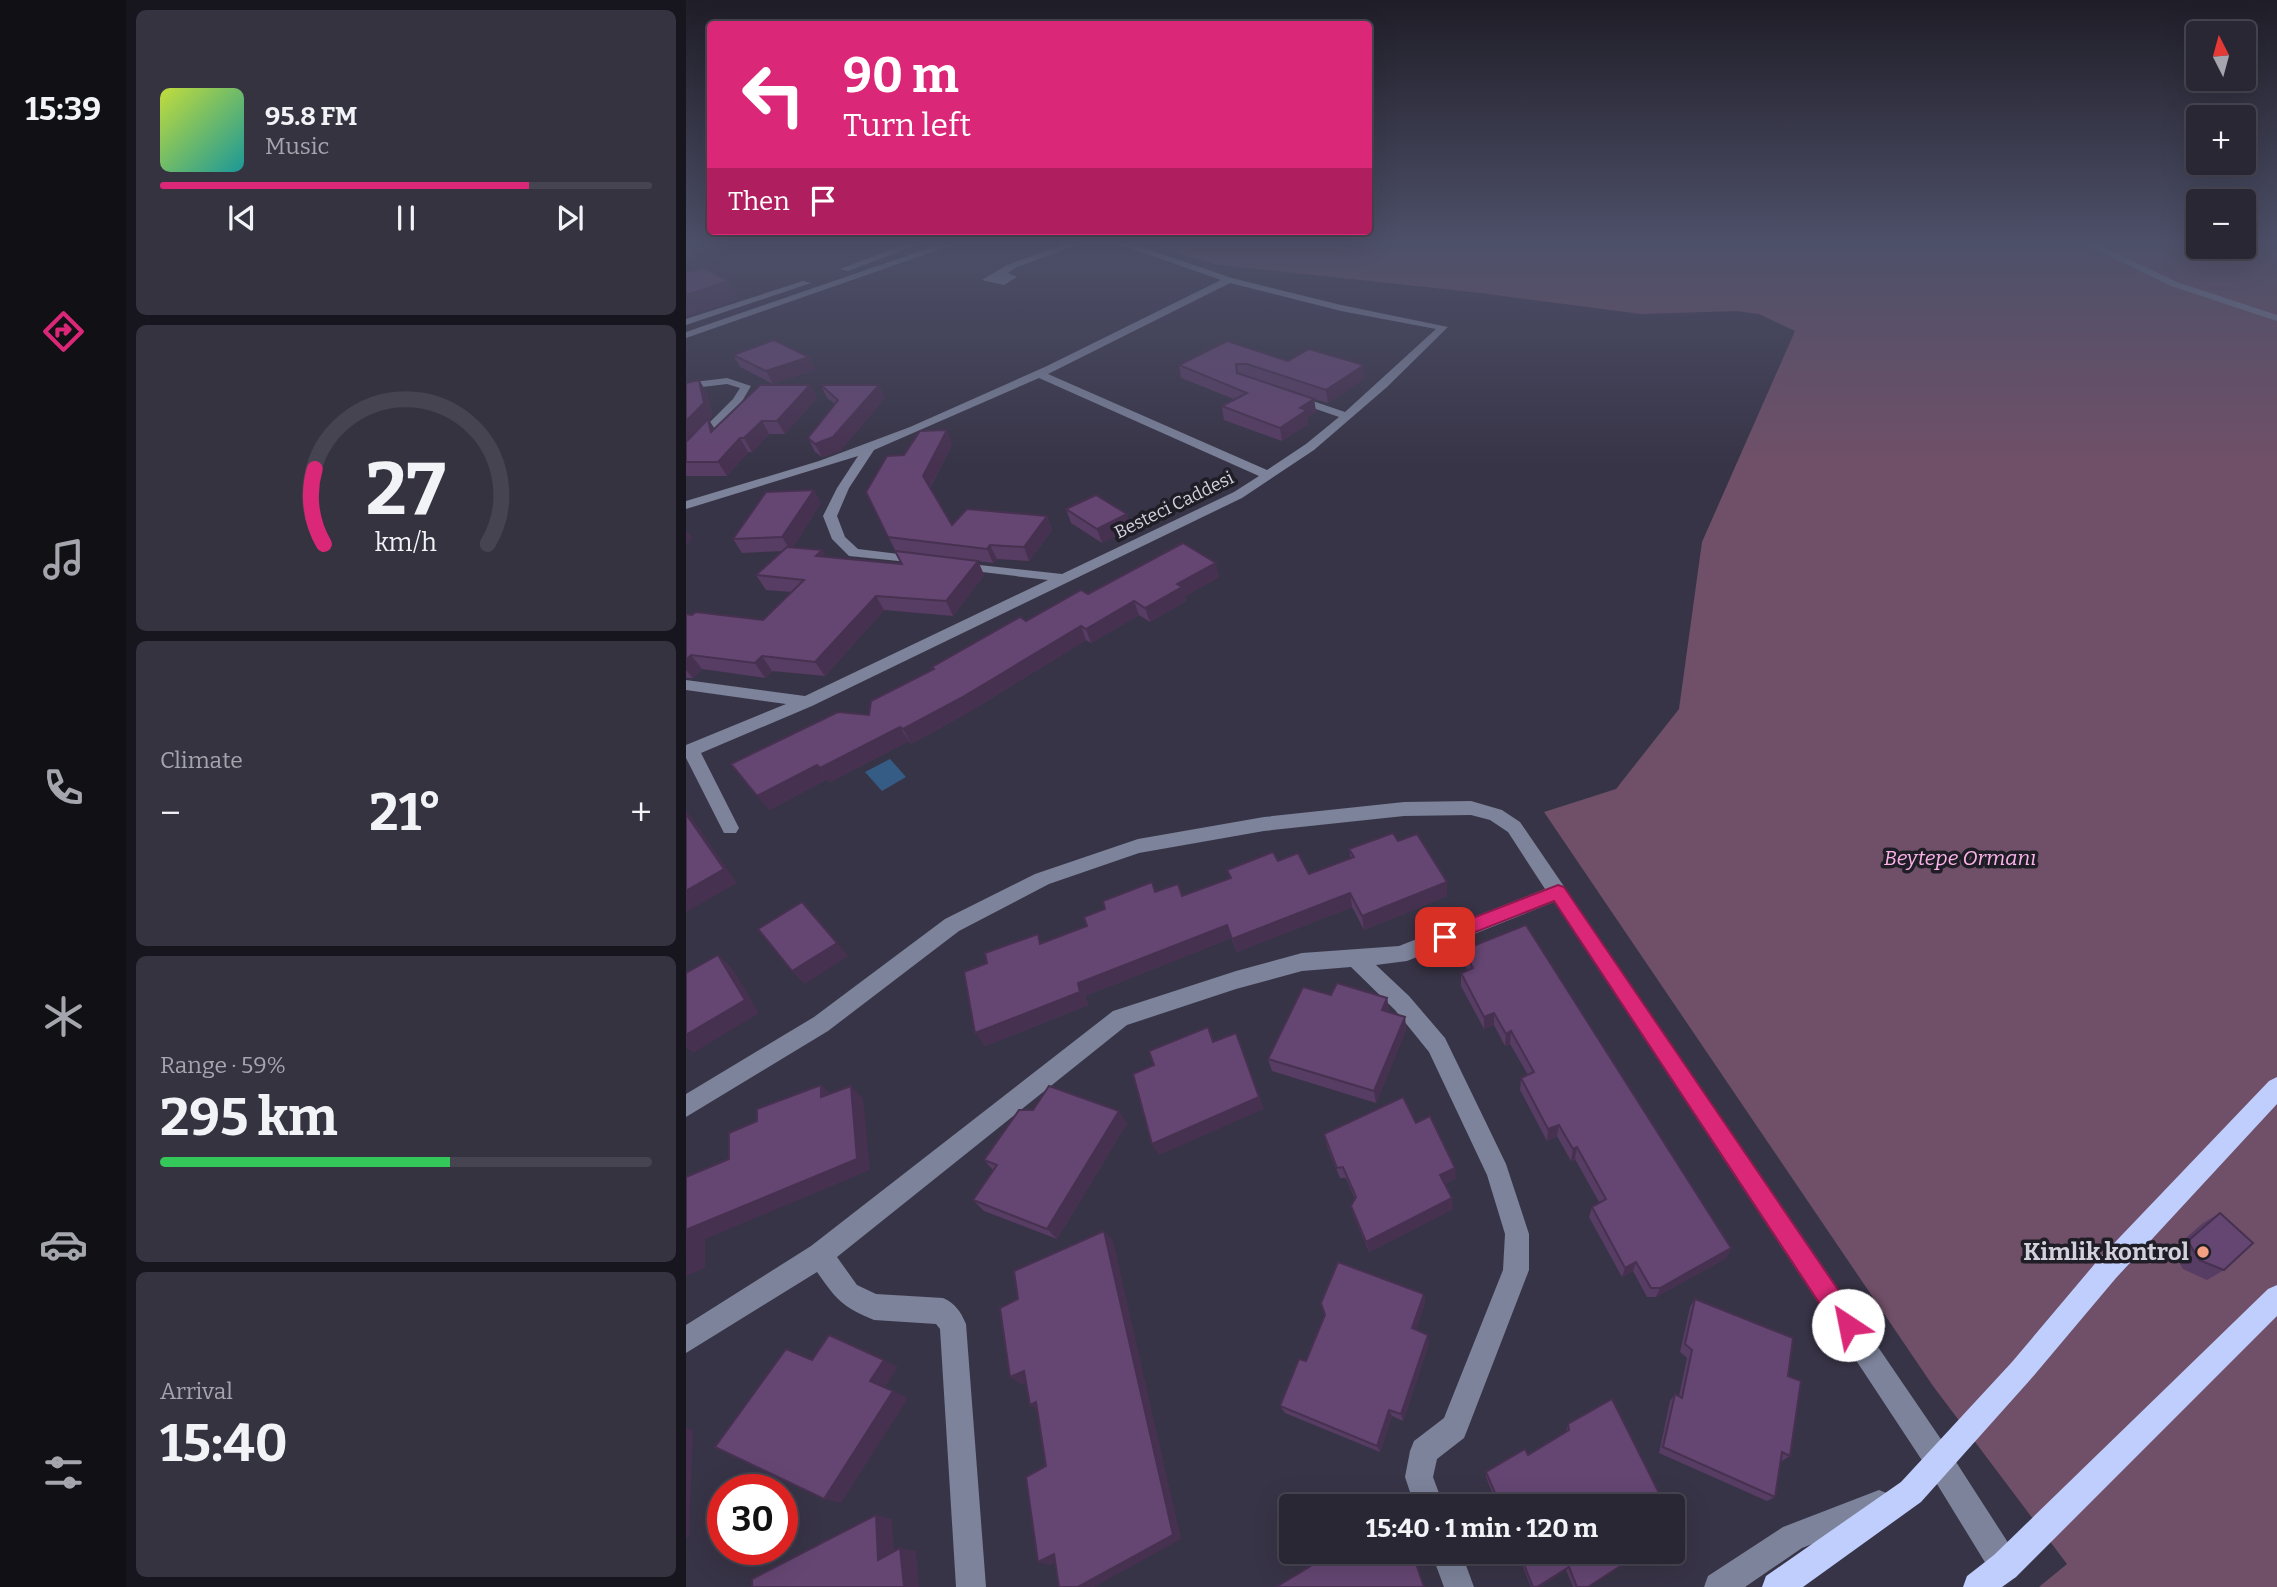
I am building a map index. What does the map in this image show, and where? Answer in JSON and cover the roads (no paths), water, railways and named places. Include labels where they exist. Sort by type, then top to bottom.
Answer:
[{"type":"main road","points":[[1777,1587],[1911,1492],[2021,1371],[2107,1269],[2277,1088]]},
{"type":"main road","points":[[1978,1587],[2005,1566],[2277,1298]]},
{"type":"street","points":[[686,335],[735,318]]},
{"type":"street","points":[[686,505],[869,448],[959,411],[1150,318]]},
{"type":"street","name":"Besteci Caddesi","points":[[689,751],[806,702],[1238,495],[1310,447],[1384,385],[1443,327],[1392,318]]},
{"type":"street","points":[[1037,373],[1268,475]]},
{"type":"street","points":[[686,386],[727,381],[746,386],[737,401],[686,453]]},
{"type":"street","points":[[1283,394],[1347,416]]},
{"type":"street","points":[[869,448],[843,488],[830,516],[839,539],[854,553],[1064,578]]},
{"type":"street","points":[[686,685],[806,702]]},
{"type":"street","points":[[689,751],[730,828]]},
{"type":"street","points":[[686,1107],[821,1024],[952,925],[1042,879],[1138,846],[1264,824],[1404,809],[1471,808],[1496,815],[1514,827],[1939,1461],[2005,1566]]},
{"type":"street","points":[[686,1340],[820,1255],[1120,1018],[1302,962],[1400,955],[1558,892]]},
{"type":"street","points":[[1354,957],[1402,1003],[1437,1045],[1498,1172],[1517,1234],[1516,1270],[1454,1428],[1424,1451],[1419,1477],[1425,1494]]},
{"type":"street","points":[[820,1255],[848,1294],[874,1307],[943,1311],[953,1324],[971,1587]]},
{"type":"street","points":[[1719,1587],[1793,1536],[1911,1492]]},
{"type":"street","points":[[1450,1564],[1459,1587]]},
{"type":"water","points":[[890,759],[906,777],[882,791],[865,772]]},
{"type":"place","name":"Kimlik kontrol","points":[[2203,1252]]},
{"type":"park label","name":"Beytepe Ormanı","points":[[1960,858]]}]
